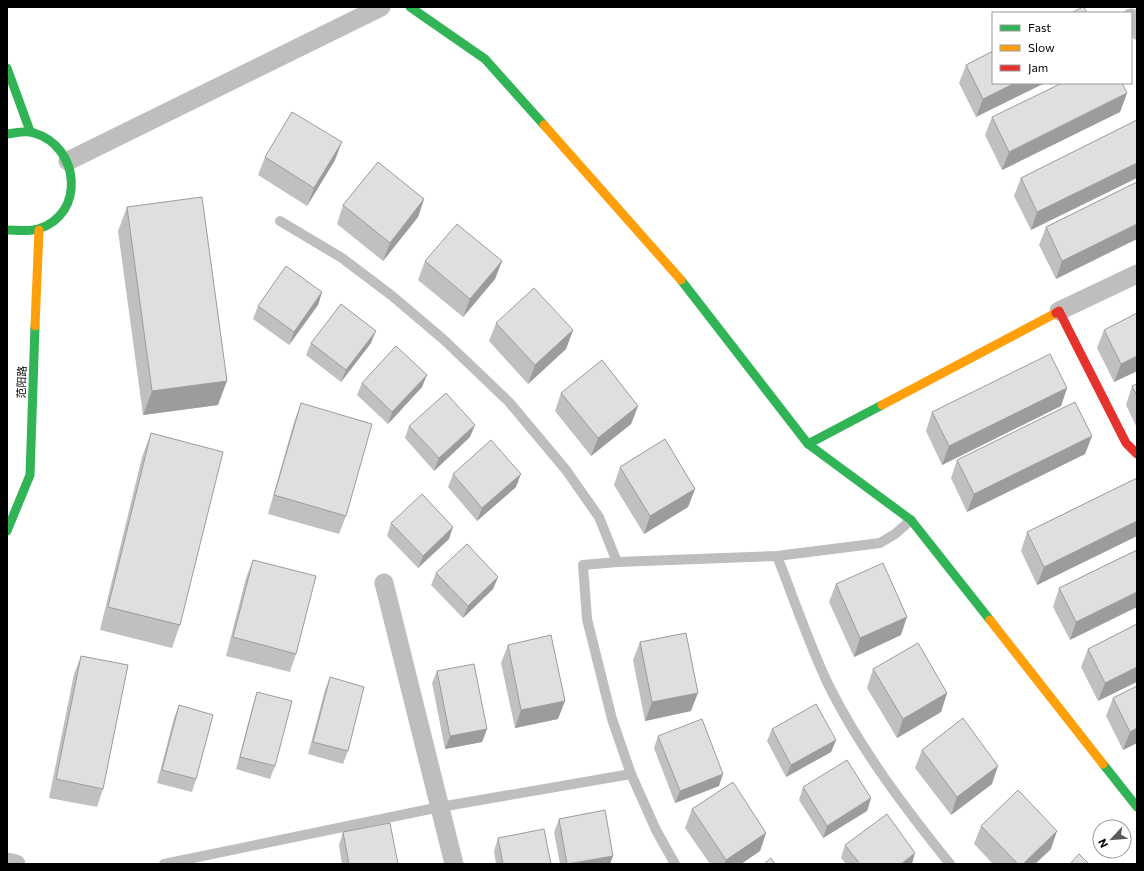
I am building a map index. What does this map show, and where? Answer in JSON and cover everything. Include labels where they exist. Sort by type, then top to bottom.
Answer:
[{"type":"street","points":[[68,161],[381,7]]},
{"type":"street","points":[[410,7],[485,59],[670,266],[808,444],[910,520],[1137,807]]},
{"type":"street","points":[[1132,20],[1137,30]]},
{"type":"street","points":[[7,68],[30,131]]},
{"type":"street","points":[[7,134],[30,131],[47,138],[60,148],[68,161],[73,177],[72,193],[65,209],[54,222],[39,230],[22,232],[7,230]]},
{"type":"street","name":"范阳路","points":[[7,531],[13,503],[30,475],[39,230]]},
{"type":"street","points":[[808,444],[1059,310],[1137,274]]},
{"type":"street","points":[[1059,310],[1126,443],[1137,454]]},
{"type":"street","points":[[384,583],[454,864]]},
{"type":"street","points":[[7,862],[16,864]]},
{"type":"lane","points":[[280,221],[342,258],[391,295],[443,339],[509,402],[566,470],[599,517],[617,562]]},
{"type":"lane","points":[[676,864],[656,830],[631,774],[612,719],[587,619],[583,565],[617,562],[777,556],[880,543],[896,534],[910,520]]},
{"type":"lane","points":[[777,556],[829,685],[858,736],[907,811],[950,864]]},
{"type":"lane","points":[[164,864],[440,807],[631,774]]},
{"type":"building","points":[[1084,7],[1086,12],[1073,12]]},
{"type":"building","points":[[992,52],[992,84],[1013,84],[983,99],[966,65]]},
{"type":"building","points":[[1060,84],[1122,84],[1127,93],[1009,152],[992,117]]},
{"type":"building","points":[[292,112],[342,142],[314,188],[265,157]]},
{"type":"building","points":[[1137,120],[1137,163],[1037,212],[1021,178]]},
{"type":"building","points":[[378,162],[424,199],[390,243],[343,205]]},
{"type":"building","points":[[1137,182],[1137,224],[1062,261],[1046,227]]},
{"type":"building","points":[[202,197],[227,381],[152,391],[127,207]]},
{"type":"building","points":[[457,224],[502,261],[470,299],[425,261]]},
{"type":"building","points":[[286,266],[322,292],[294,332],[258,306]]},
{"type":"building","points":[[534,288],[573,330],[535,365],[496,323]]},
{"type":"building","points":[[341,304],[376,331],[346,370],[311,343]]},
{"type":"building","points":[[1137,313],[1137,356],[1121,364],[1104,330]]},
{"type":"building","points":[[396,346],[427,375],[392,412],[362,383]]},
{"type":"building","points":[[1050,354],[1067,388],[949,446],[932,412]]},
{"type":"building","points":[[602,360],[638,406],[598,438],[561,393]]},
{"type":"building","points":[[1137,384],[1137,396],[1132,386]]},
{"type":"building","points":[[446,393],[475,425],[439,458],[409,426]]},
{"type":"building","points":[[1075,402],[1092,436],[974,494],[957,460]]},
{"type":"building","points":[[301,403],[372,424],[346,516],[274,495]]},
{"type":"building","points":[[151,433],[223,452],[180,625],[108,607]]},
{"type":"building","points":[[665,439],[695,489],[650,516],[620,467]]},
{"type":"building","points":[[491,440],[521,474],[482,508],[453,474]]},
{"type":"building","points":[[1137,478],[1137,521],[1044,567],[1027,532]]},
{"type":"building","points":[[422,494],[453,527],[423,556],[391,523]]},
{"type":"building","points":[[467,544],[498,577],[468,606],[436,573]]},
{"type":"building","points":[[1137,550],[1137,592],[1076,622],[1059,588]]},
{"type":"building","points":[[253,560],[316,576],[296,654],[233,637]]},
{"type":"building","points":[[883,563],[907,617],[860,638],[836,584]]},
{"type":"building","points":[[1137,624],[1137,667],[1105,683],[1088,649]]},
{"type":"building","points":[[686,633],[698,693],[652,702],[640,642]]},
{"type":"building","points":[[551,635],[565,701],[521,710],[508,645]]},
{"type":"building","points":[[918,643],[947,693],[903,719],[873,669]]},
{"type":"building","points":[[81,656],[128,665],[103,789],[56,779]]},
{"type":"building","points":[[474,664],[487,729],[450,736],[437,671]]},
{"type":"building","points":[[330,677],[364,687],[348,751],[313,742]]},
{"type":"building","points":[[1137,686],[1137,728],[1130,732],[1113,698]]},
{"type":"building","points":[[257,692],[292,701],[275,766],[240,757]]},
{"type":"building","points":[[816,704],[836,740],[791,765],[772,729]]},
{"type":"building","points":[[179,705],[213,715],[196,779],[162,770]]},
{"type":"building","points":[[963,718],[998,766],[957,797],[922,750]]},
{"type":"building","points":[[702,719],[723,774],[680,791],[658,736]]},
{"type":"building","points":[[847,760],[871,798],[827,826],[803,787]]},
{"type":"building","points":[[733,782],[766,833],[726,860],[692,809]]},
{"type":"building","points":[[1018,790],[1057,831],[1023,864],[1018,864],[981,826]]},
{"type":"building","points":[[605,810],[613,856],[567,864],[559,819]]},
{"type":"building","points":[[887,814],[915,853],[901,864],[860,864],[845,845]]},
{"type":"building","points":[[390,823],[398,864],[349,864],[343,832]]},
{"type":"building","points":[[544,829],[551,864],[503,864],[498,838]]},
{"type":"building","points":[[1079,854],[1089,864],[1070,864]]},
{"type":"building","points":[[771,858],[775,864],[764,864]]},
{"type":"traffic: fast","points":[[410,7],[485,59],[544,125]]},
{"type":"traffic: fast","points":[[7,68],[30,131]]},
{"type":"traffic: fast","points":[[7,134],[31,132],[49,140],[61,152],[68,165],[71,181],[70,196],[64,210],[53,221],[34,230],[7,230]]},
{"type":"traffic: fast","points":[[681,280],[808,444],[882,405]]},
{"type":"traffic: fast","points":[[7,531],[30,475],[35,326]]},
{"type":"traffic: fast","points":[[808,444],[911,520],[990,620]]},
{"type":"traffic: fast","points":[[1103,764],[1137,807]]},
{"type":"traffic: slow","points":[[544,125],[681,280]]},
{"type":"traffic: slow","points":[[35,326],[39,230]]},
{"type":"traffic: slow","points":[[882,405],[1056,313]]},
{"type":"traffic: slow","points":[[990,620],[1103,764]]},
{"type":"traffic: jam","points":[[1056,313],[1059,311],[1126,443],[1137,454]]}]
